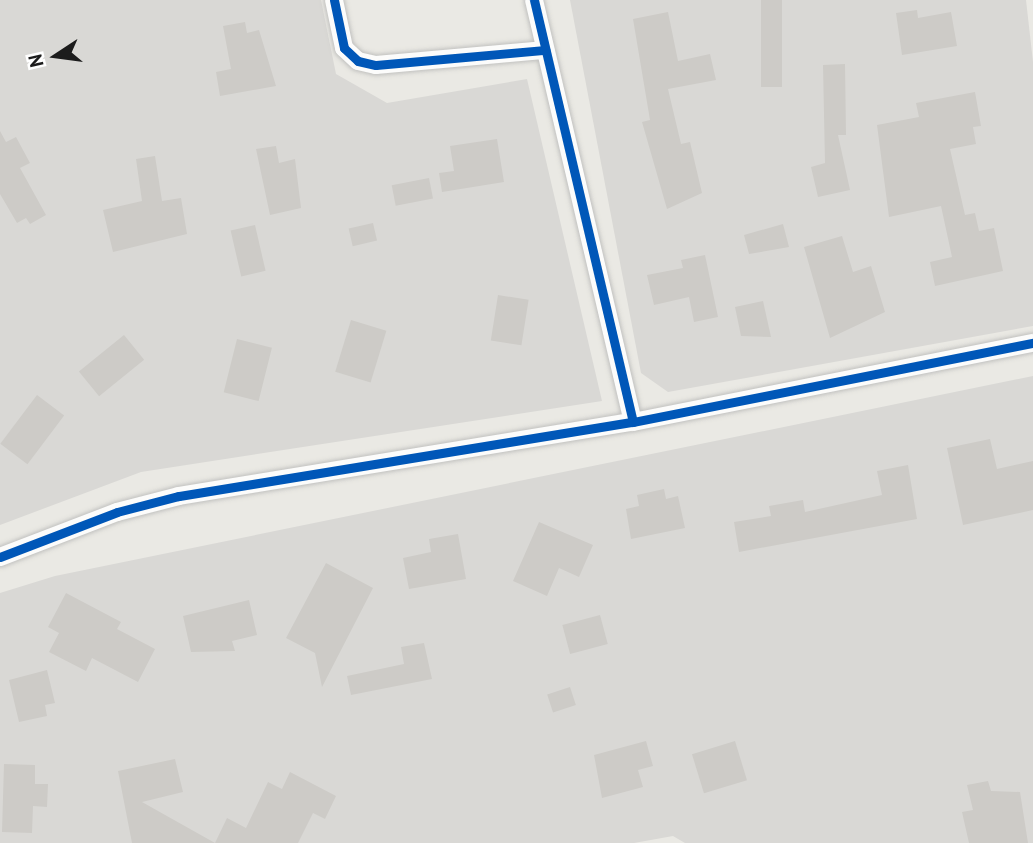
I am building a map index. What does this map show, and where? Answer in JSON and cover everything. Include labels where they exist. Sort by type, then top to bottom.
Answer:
[{"type":"street","points":[[334,0],[344,48],[358,61],[376,65],[545,50]]},
{"type":"street","points":[[534,0],[633,422]]},
{"type":"street","points":[[0,557],[117,512],[179,496],[633,422],[1033,343]]},
{"type":"shaded area","points":[[0,0],[321,0],[336,74],[387,103],[527,79],[602,401],[141,472],[0,525]]},
{"type":"shaded area","points":[[570,0],[1026,0],[1033,62],[1033,326],[668,392],[641,373]]},
{"type":"shaded area","points":[[1033,376],[1033,843],[685,843],[673,836],[634,843],[0,843],[0,593],[55,576]]},
{"type":"building","points":[[761,0],[782,0],[782,87],[761,87]]},
{"type":"building","points":[[917,10],[918,18],[951,12],[957,46],[902,55],[896,13]]},
{"type":"building","points":[[668,12],[678,61],[710,54],[716,80],[668,89],[681,144],[690,142],[702,193],[667,209],[642,122],[650,120],[633,19]]},
{"type":"building","points":[[245,22],[247,33],[259,30],[276,86],[220,96],[216,72],[231,69],[223,26]]},
{"type":"building","points":[[845,64],[846,135],[838,135],[850,190],[818,197],[811,167],[825,163],[823,65]]},
{"type":"building","points":[[975,92],[981,126],[973,127],[976,144],[950,149],[965,215],[975,213],[979,231],[994,228],[1003,271],[935,286],[930,262],[952,257],[941,206],[889,217],[877,125],[919,117],[916,103]]},
{"type":"building","points":[[0,131],[6,142],[16,137],[30,163],[20,168],[46,215],[30,224],[26,218],[17,223],[0,194]]},
{"type":"building","points":[[497,139],[504,182],[442,192],[439,173],[454,171],[450,146]]},
{"type":"building","points":[[276,146],[279,163],[295,159],[301,208],[270,215],[256,149]]},
{"type":"building","points":[[155,156],[162,201],[181,198],[187,234],[113,252],[103,210],[142,201],[136,159]]},
{"type":"building","points":[[429,178],[433,199],[396,206],[392,185]]},
{"type":"building","points":[[373,223],[377,241],[353,246],[349,229]]},
{"type":"building","points":[[783,224],[789,247],[749,254],[744,235]]},
{"type":"building","points":[[255,225],[266,271],[241,276],[231,231]]},
{"type":"building","points":[[842,236],[853,272],[871,266],[885,312],[830,338],[804,247]]},
{"type":"building","points":[[705,255],[718,317],[694,322],[689,297],[654,305],[647,275],[683,268],[681,260]]},
{"type":"building","points":[[498,295],[529,300],[521,345],[491,340]]},
{"type":"building","points":[[763,301],[771,337],[741,336],[735,307]]},
{"type":"building","points":[[351,320],[386,331],[371,382],[335,372]]},
{"type":"building","points":[[124,335],[144,360],[99,396],[79,372]]},
{"type":"building","points":[[237,339],[272,348],[259,401],[224,392]]},
{"type":"building","points":[[37,395],[64,415],[27,464],[0,444]]},
{"type":"building","points":[[990,439],[997,469],[1033,461],[1033,510],[963,525],[947,448]]},
{"type":"building","points":[[908,465],[917,519],[739,552],[734,522],[771,516],[769,506],[803,500],[805,512],[882,495],[877,471]]},
{"type":"building","points":[[664,489],[666,499],[678,496],[685,528],[631,539],[626,509],[639,506],[637,495]]},
{"type":"building","points":[[539,522],[593,545],[579,577],[559,568],[547,596],[513,581]]},
{"type":"building","points":[[458,534],[466,579],[409,589],[403,558],[431,552],[429,539]]},
{"type":"building","points":[[326,563],[373,588],[322,687],[315,653],[286,638]]},
{"type":"building","points":[[66,593],[121,622],[117,629],[155,649],[138,682],[92,658],[86,671],[49,652],[59,633],[48,627]]},
{"type":"building","points":[[249,600],[257,635],[232,641],[235,651],[191,652],[183,616]]},
{"type":"building","points":[[600,615],[608,644],[570,654],[562,625]]},
{"type":"building","points":[[424,643],[432,679],[351,695],[347,676],[404,664],[401,647]]},
{"type":"building","points":[[47,670],[55,703],[45,705],[47,716],[19,722],[9,680]]},
{"type":"building","points":[[570,687],[576,705],[553,712],[547,694]]},
{"type":"building","points":[[646,741],[653,766],[638,770],[643,787],[602,798],[594,755]]},
{"type":"building","points":[[735,741],[747,780],[704,793],[692,754]]},
{"type":"building","points":[[175,759],[183,792],[142,802],[215,843],[132,843],[118,771]]},
{"type":"building","points":[[4,764],[35,765],[35,784],[48,784],[47,807],[33,806],[32,833],[2,832]]},
{"type":"building","points":[[290,772],[336,796],[325,819],[313,813],[298,843],[215,843],[227,818],[246,828],[268,782],[282,789]]},
{"type":"building","points":[[988,781],[991,791],[1020,792],[1028,843],[969,843],[962,812],[973,810],[967,785]]},
{"type":"cycle path","points":[[334,0],[344,48],[358,61],[376,65],[545,50]]},
{"type":"cycle path","points":[[534,0],[633,422]]},
{"type":"cycle path","points":[[0,557],[117,512],[179,496],[633,422],[1033,343]]}]
